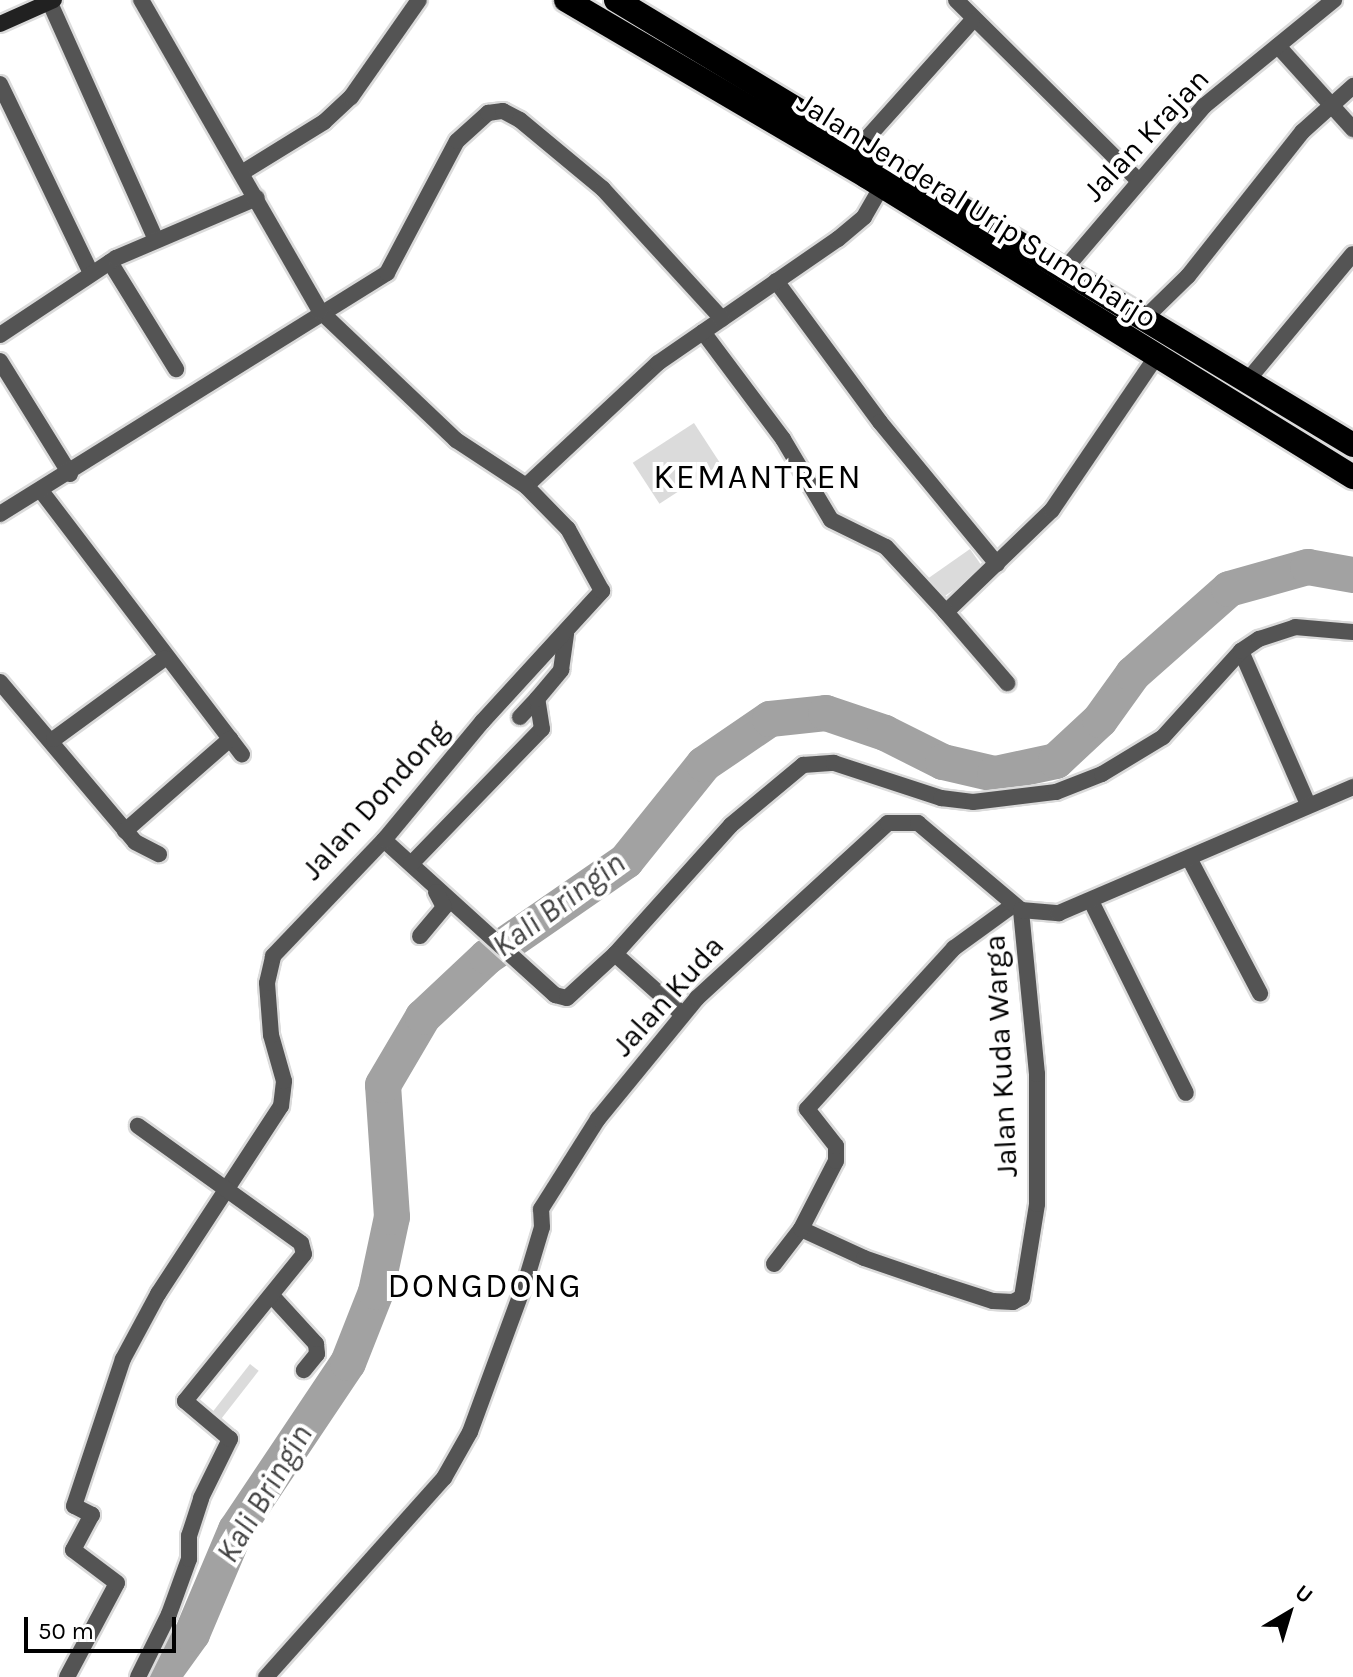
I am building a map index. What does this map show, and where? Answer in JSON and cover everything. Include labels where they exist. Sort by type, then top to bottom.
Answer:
[{"type":"highway","name":"Jalan Jenderal Urip Sumoharjo","points":[[566,0],[882,186],[1353,477]]},
{"type":"highway","points":[[616,0],[1353,445]]},
{"type":"main road","points":[[0,24],[52,1]]},
{"type":"street","points":[[141,0],[243,172],[320,311],[456,440],[526,486],[658,363],[864,217],[882,186]]},
{"type":"street","points":[[243,172],[324,122],[351,97],[419,0]]},
{"type":"street","points":[[956,0],[972,21],[1138,180]]},
{"type":"street","name":"Jalan Krajan","points":[[1064,270],[1204,106],[1334,0]]},
{"type":"street","points":[[52,1],[156,240]]},
{"type":"street","points":[[859,147],[972,21]]},
{"type":"street","points":[[1278,46],[1353,129]]},
{"type":"street","points":[[0,84],[91,273]]},
{"type":"street","points":[[1145,318],[1188,276],[1274,164],[1353,86]]},
{"type":"street","points":[[0,514],[42,492],[320,311],[387,273],[457,141],[488,113],[503,111],[603,189],[722,319]]},
{"type":"street","points":[[0,335],[110,262],[257,198]]},
{"type":"street","points":[[110,262],[176,369]]},
{"type":"street","points":[[1247,381],[1350,264]]},
{"type":"street","points":[[776,281],[880,422],[997,564]]},
{"type":"street","points":[[703,332],[783,439],[831,520],[886,547],[1007,683]]},
{"type":"street","points":[[946,612],[1052,510],[1156,357]]},
{"type":"street","points":[[0,361],[70,474]]},
{"type":"street","name":"Jalan Dondong","points":[[67,1677],[117,1583],[73,1550],[92,1515],[74,1506],[123,1359],[158,1294],[229,1191],[281,1106],[284,1092],[271,1035],[269,964],[310,913],[384,840],[482,722],[602,591],[568,529],[526,486]]},
{"type":"street","points":[[42,492],[165,658],[242,755]]},
{"type":"street","points":[[384,840],[555,995],[567,998],[615,954],[731,825],[803,765],[834,763],[941,798],[973,802],[1056,792],[1102,774],[1163,737],[1241,651],[1295,627],[1353,632]]},
{"type":"street","points":[[520,717],[561,670],[566,633]]},
{"type":"street","points":[[1241,651],[1308,804]]},
{"type":"street","points":[[54,739],[165,658]]},
{"type":"street","points":[[0,682],[54,739],[125,831],[142,848],[159,854]]},
{"type":"street","points":[[411,864],[542,729],[537,699]]},
{"type":"street","points":[[125,831],[230,739]]},
{"type":"street","points":[[1016,908],[1059,913],[1353,787]]},
{"type":"street","name":"Jalan Kuda","points":[[266,1677],[444,1478],[470,1432],[527,1277],[542,1227],[541,1209],[598,1119],[682,1014],[778,919],[888,823],[918,823],[1016,908]]},
{"type":"street","points":[[1189,858],[1260,993]]},
{"type":"street","points":[[420,936],[444,907],[433,884]]},
{"type":"street","points":[[1091,901],[1186,1093]]},
{"type":"street","name":"Jalan Kuda Warga","points":[[774,1264],[801,1229],[837,1152],[807,1109],[954,948],[1016,908],[1037,1074],[1037,1204],[1022,1297],[1013,1302],[993,1301],[934,1282],[801,1229]]},
{"type":"street","points":[[615,954],[682,1014]]},
{"type":"street","points":[[138,1126],[304,1247],[302,1260],[185,1401],[230,1439],[197,1508],[189,1536],[189,1559],[169,1614],[138,1677]]},
{"type":"street","points":[[273,1297],[316,1344],[317,1354],[304,1370]]},
{"type":"shaded area","points":[[694,423],[721,464],[659,504],[633,463]]},
{"type":"shaded area","points":[[970,549],[984,569],[940,600],[926,580]]},
{"type":"shaded area","points":[[250,1364],[259,1371],[216,1426],[207,1419]]},
{"type":"waterway","name":"Kali Bringin","points":[[161,1677],[192,1634],[236,1530],[348,1363],[376,1292],[392,1217],[383,1085],[423,1017],[487,957],[626,861],[704,764],[770,719],[826,713],[885,733],[943,762],[995,774],[1056,761],[1100,720],[1133,674],[1229,589],[1308,567],[1353,575]]},
{"type":"district","name":"KEMANTREN","points":[[758,478]]},
{"type":"district","name":"DONGDONG","points":[[485,1287]]}]
